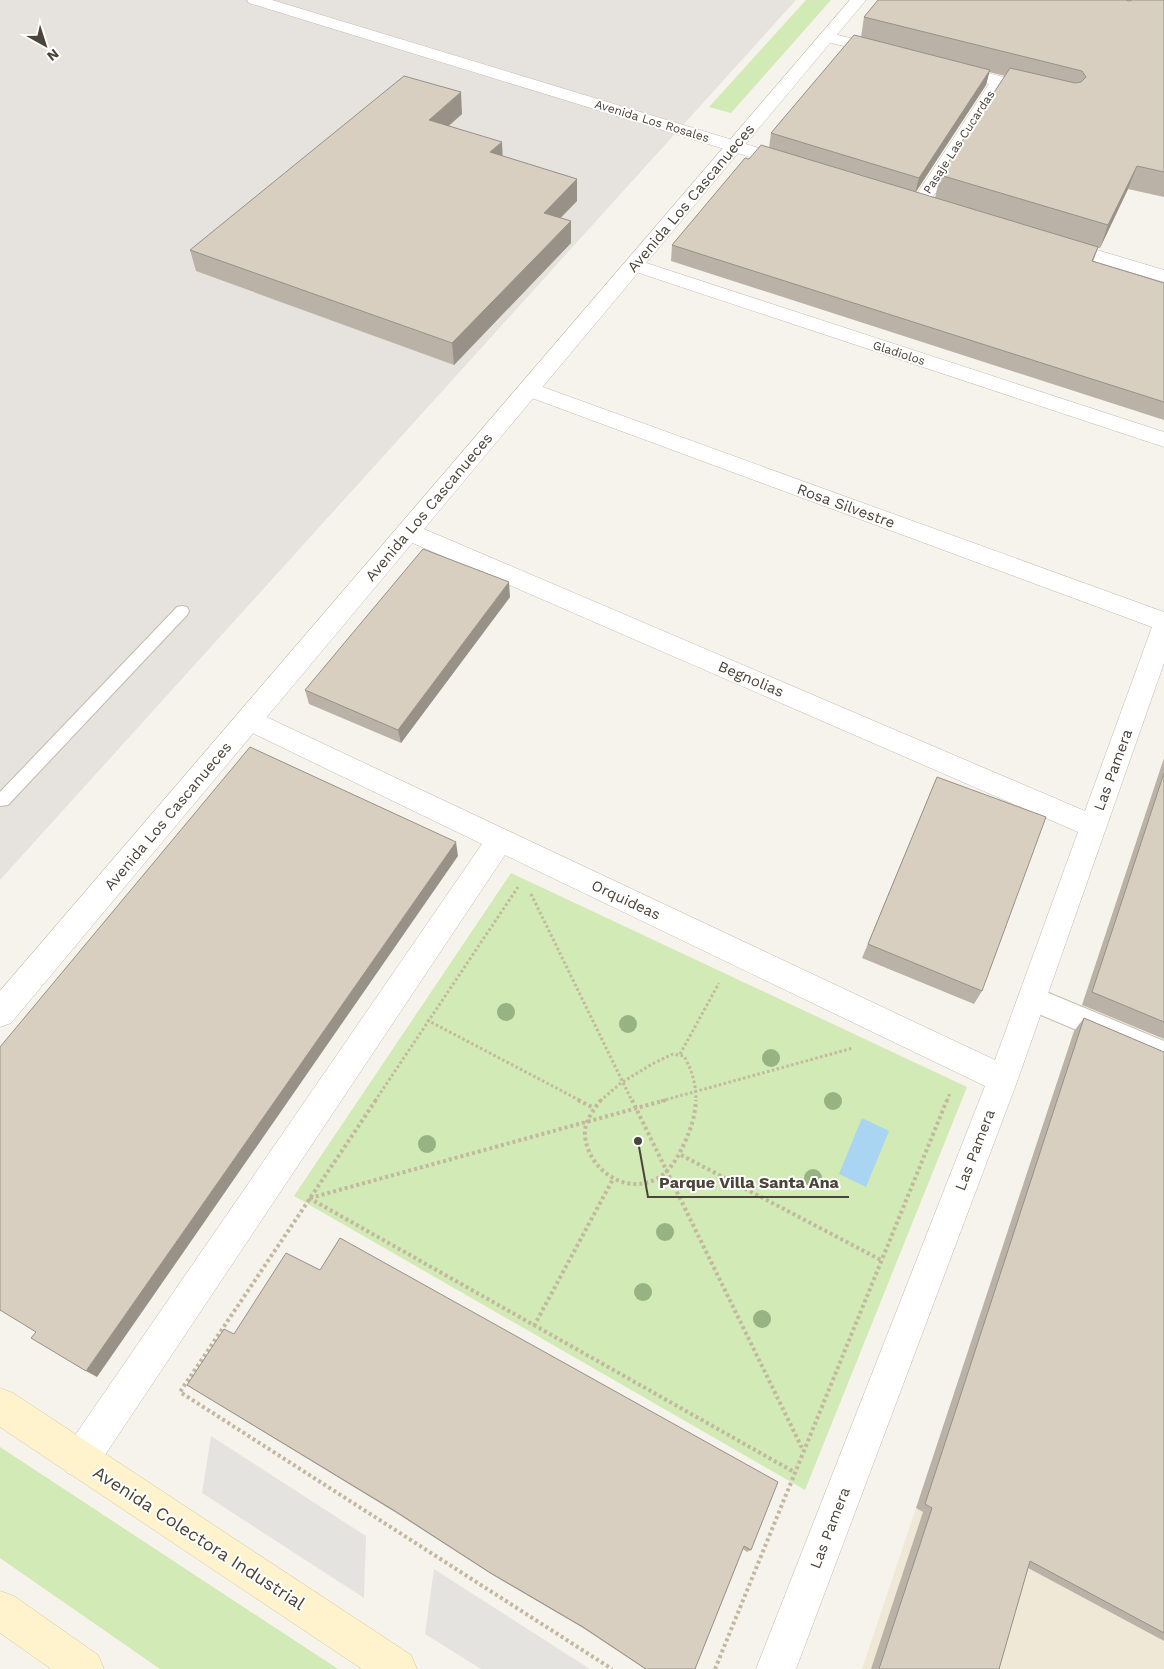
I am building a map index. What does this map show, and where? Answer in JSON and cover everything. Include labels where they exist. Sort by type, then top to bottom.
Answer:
[{"type":"main road","name":"Avenida Colectora Industrial","points":[[0,1406],[397,1669]]},
{"type":"main road","points":[[0,1610],[84,1669]]},
{"type":"street","name":"Avenida Los Rosales","points":[[255,0],[809,169]]},
{"type":"street","name":"Avenida Los Cascanueces","points":[[0,1013],[858,0]]},
{"type":"street","points":[[826,37],[898,56]]},
{"type":"street","name":"Pasaje Las Cucardas","points":[[935,65],[1051,95]]},
{"type":"street","name":"Pasaje Las Cucardas","points":[[920,203],[999,81]]},
{"type":"street","points":[[901,197],[938,208]]},
{"type":"street","points":[[1042,240],[1164,276]]},
{"type":"street","name":"Gladiolos","points":[[634,265],[1164,440]]},
{"type":"street","name":"Rosa Silvestre","points":[[529,389],[1164,622]]},
{"type":"street","name":"Begnolias","points":[[409,532],[1093,826]]},
{"type":"street","name":"Las Pamera","points":[[776,1669],[1003,1079],[1164,628]]},
{"type":"street","name":"Orquideas","points":[[249,720],[1003,1079]]},
{"type":"street","points":[[80,1460],[500,840]]},
{"type":"street","points":[[1032,998],[1164,1054]]},
{"type":"lane","points":[[0,799],[2,800],[182,611]]},
{"type":"path","points":[[540,898],[516,887],[180,1392],[612,1669]]},
{"type":"path","points":[[531,894],[803,1451]]},
{"type":"path","points":[[710,978],[728,986]]},
{"type":"path","points":[[680,1054],[719,982]]},
{"type":"path","points":[[427,1020],[594,1108]]},
{"type":"path","points":[[309,1198],[857,1047],[849,1043]]},
{"type":"path","points":[[673,1054],[680,1054],[690,1065],[694,1073],[696,1092],[693,1123],[682,1155],[668,1173],[657,1180],[643,1184],[627,1184],[613,1179],[599,1170],[589,1155],[585,1139],[586,1122],[594,1108],[604,1097],[654,1063],[673,1054]]},
{"type":"path","points":[[715,1669],[951,1091],[942,1087]]},
{"type":"path","points":[[682,1155],[881,1260]]},
{"type":"path","points":[[534,1326],[613,1179]]},
{"type":"path","points":[[309,1198],[794,1472]]},
{"type":"shaded area","points":[[0,0],[796,0],[0,880]]},
{"type":"shaded area","points":[[211,1436],[366,1536],[364,1598],[202,1493]]},
{"type":"shaded area","points":[[916,1508],[1164,1641],[1164,1669],[862,1669]]},
{"type":"shaded area","points":[[434,1569],[590,1669],[481,1669],[425,1634]]},
{"type":"green space","points":[[806,0],[831,0],[731,113],[709,107]]},
{"type":"green space","points":[[511,873],[967,1087],[805,1490],[294,1196]]},
{"type":"green space","points":[[0,1447],[338,1669],[160,1669],[0,1558]]},
{"type":"water","points":[[862,1118],[889,1131],[866,1187],[839,1174]]},
{"type":"building","points":[[878,0],[1164,0],[1164,172],[1137,166],[1108,225],[940,175],[1010,68],[1075,83],[1081,82],[1086,77],[1082,71],[864,17]]},
{"type":"building","points":[[854,35],[990,70],[919,178],[771,133]]},
{"type":"building","points":[[404,76],[461,92],[429,120],[502,142],[490,152],[577,179],[544,213],[571,221],[452,343],[190,250]]},
{"type":"building","points":[[761,145],[1098,247],[1092,261],[1164,283],[1164,402],[672,245],[745,158],[749,159]]},
{"type":"building","points":[[423,549],[509,582],[398,730],[305,690]]},
{"type":"building","points":[[250,747],[456,842],[86,1371],[31,1338],[36,1332],[0,1310],[0,1047]]},
{"type":"building","points":[[1164,773],[1164,1022],[1092,992]]},
{"type":"building","points":[[937,777],[1046,817],[982,991],[868,944]]},
{"type":"building","points":[[1084,1018],[1164,1052],[1164,1633],[1030,1561],[999,1669],[879,1669],[932,1508],[925,1504]]},
{"type":"building","points":[[340,1238],[778,1482],[751,1550],[744,1546],[695,1669],[646,1669],[583,1627],[489,1572],[395,1511],[187,1385],[224,1329],[234,1334],[286,1253],[320,1270]]},
{"type":"place","name":"Parque Villa Santa Ana","points":[[638,1141]]}]
